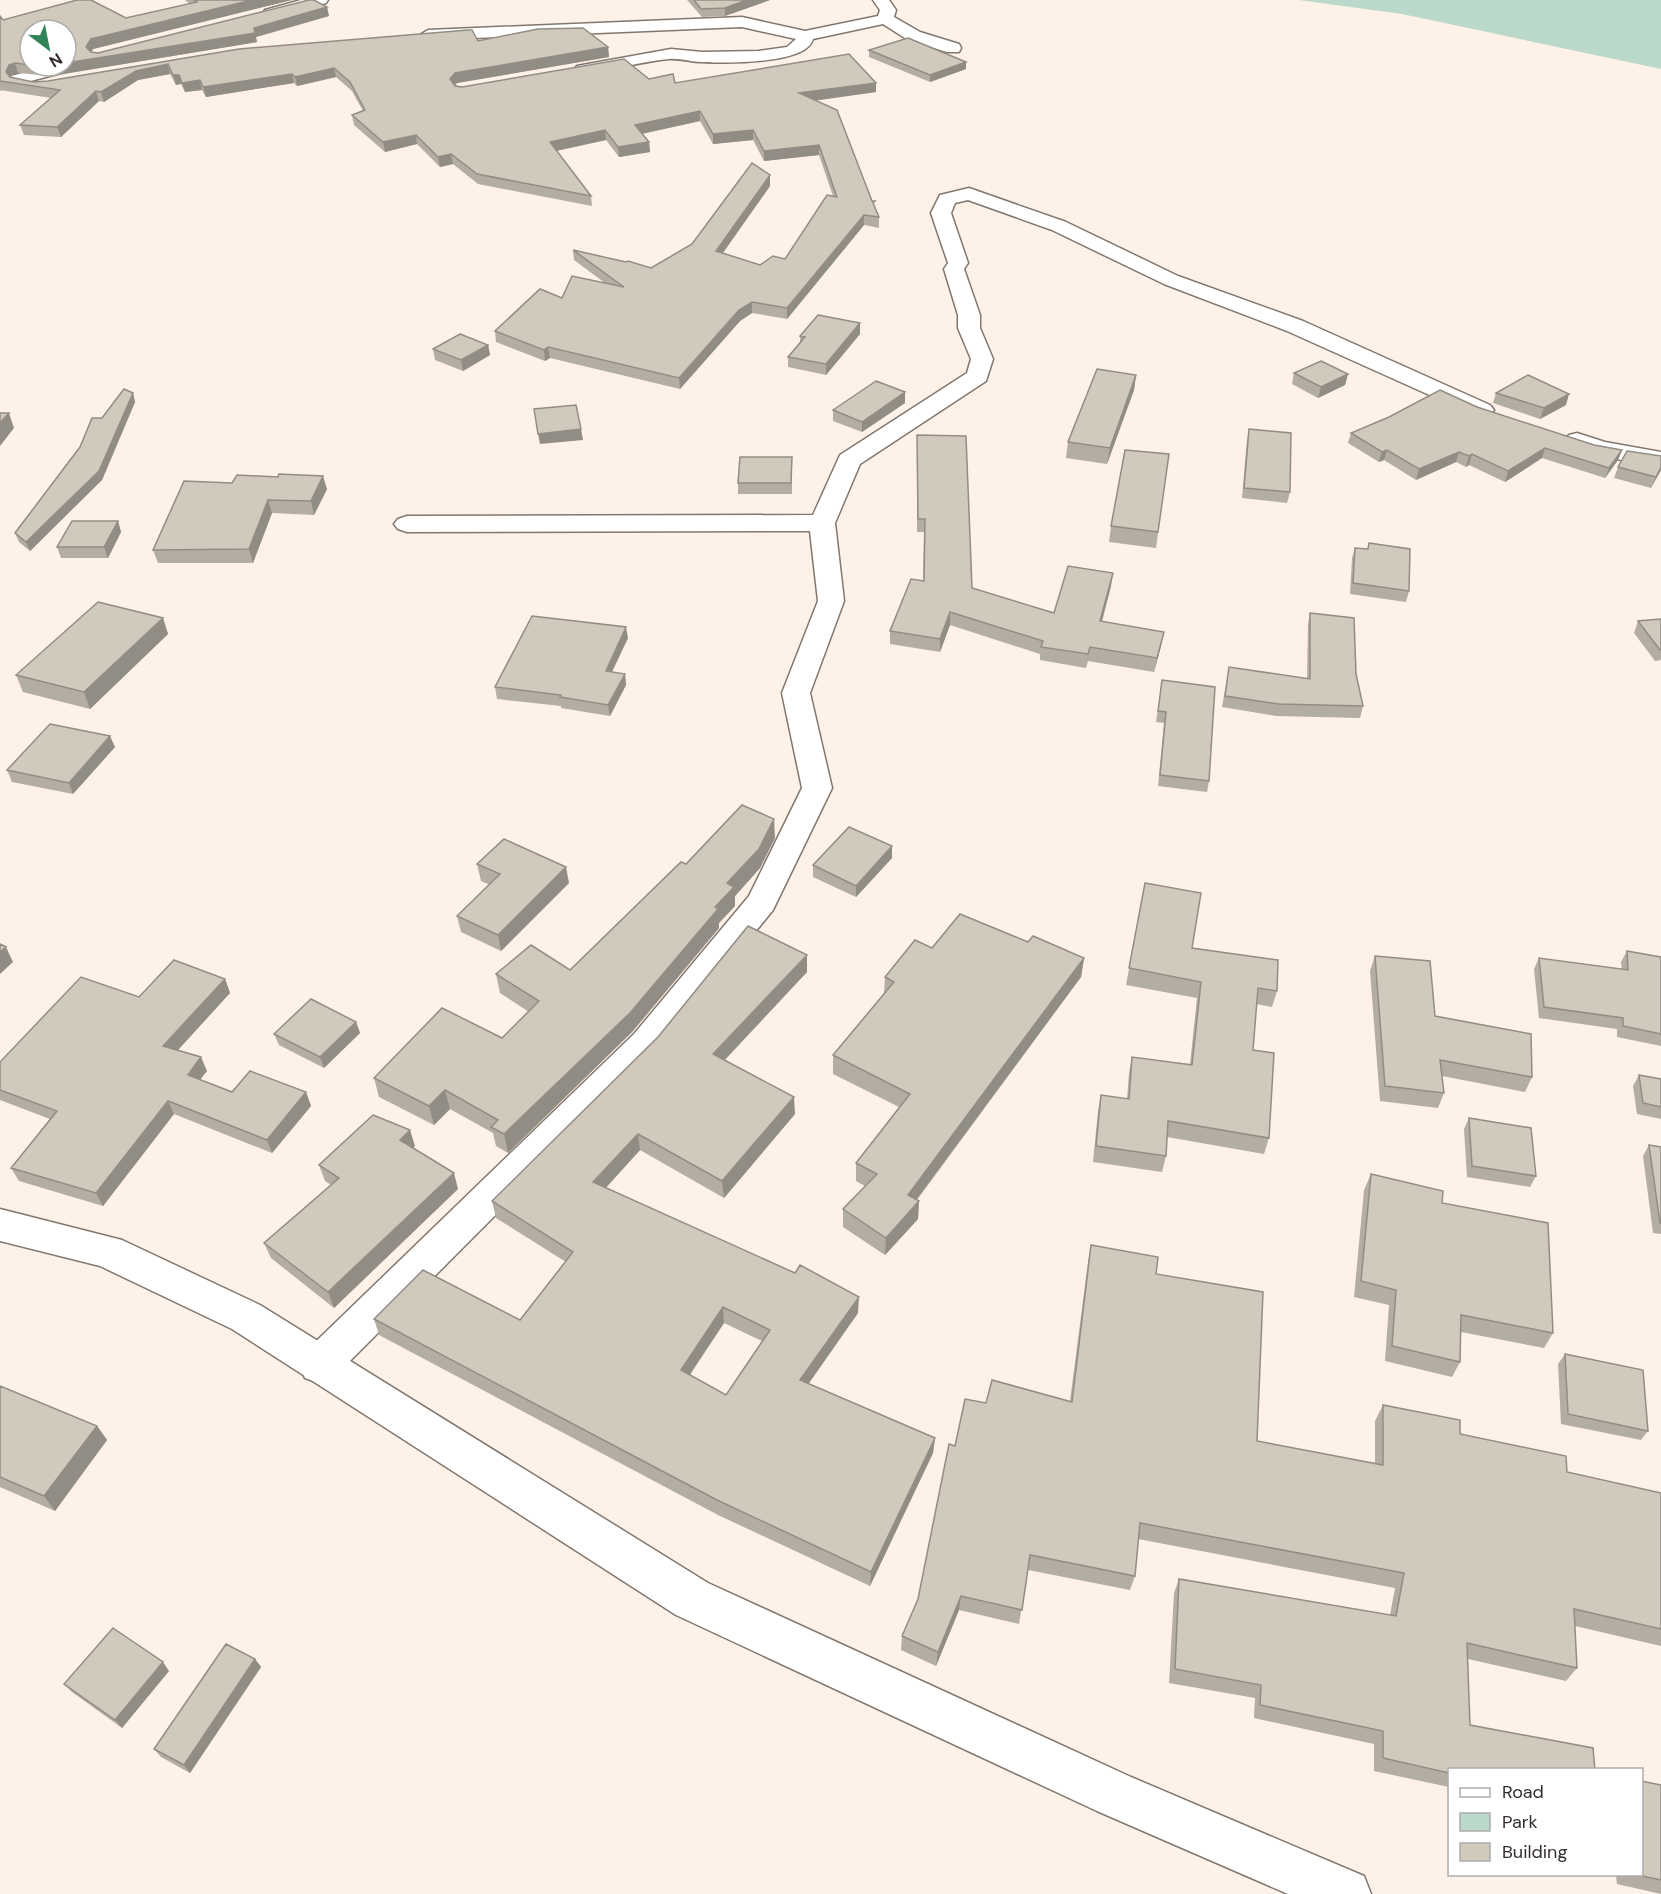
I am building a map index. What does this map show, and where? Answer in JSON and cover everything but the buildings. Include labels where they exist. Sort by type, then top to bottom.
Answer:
[{"type":"street","points":[[253,18],[320,0]]},
{"type":"street","points":[[881,0],[888,10],[885,19]]},
{"type":"street","points":[[411,36],[742,22],[805,36],[885,19],[914,36],[952,48]]},
{"type":"street","points":[[569,72],[671,54],[702,57],[759,56],[792,51],[804,43],[805,36]]},
{"type":"street","points":[[0,84],[97,57]]},
{"type":"street","points":[[20,80],[44,83],[97,75]]},
{"type":"street","points":[[319,1365],[646,1043],[762,902],[817,788],[796,693],[831,601],[822,523],[849,460],[978,376],[982,359],[969,328],[969,315],[954,269],[958,263],[941,213],[947,199],[969,194],[1059,226],[1171,280],[1295,326],[1483,410],[1504,417]]},
{"type":"street","points":[[1557,434],[1600,448],[1661,459]]},
{"type":"street","points":[[407,524],[822,523]]},
{"type":"street","points":[[0,1225],[108,1252],[246,1317],[692,1599],[1114,1794],[1346,1894]]},
{"type":"green space","points":[[1299,0],[1661,0],[1661,69],[1402,14]]}]
